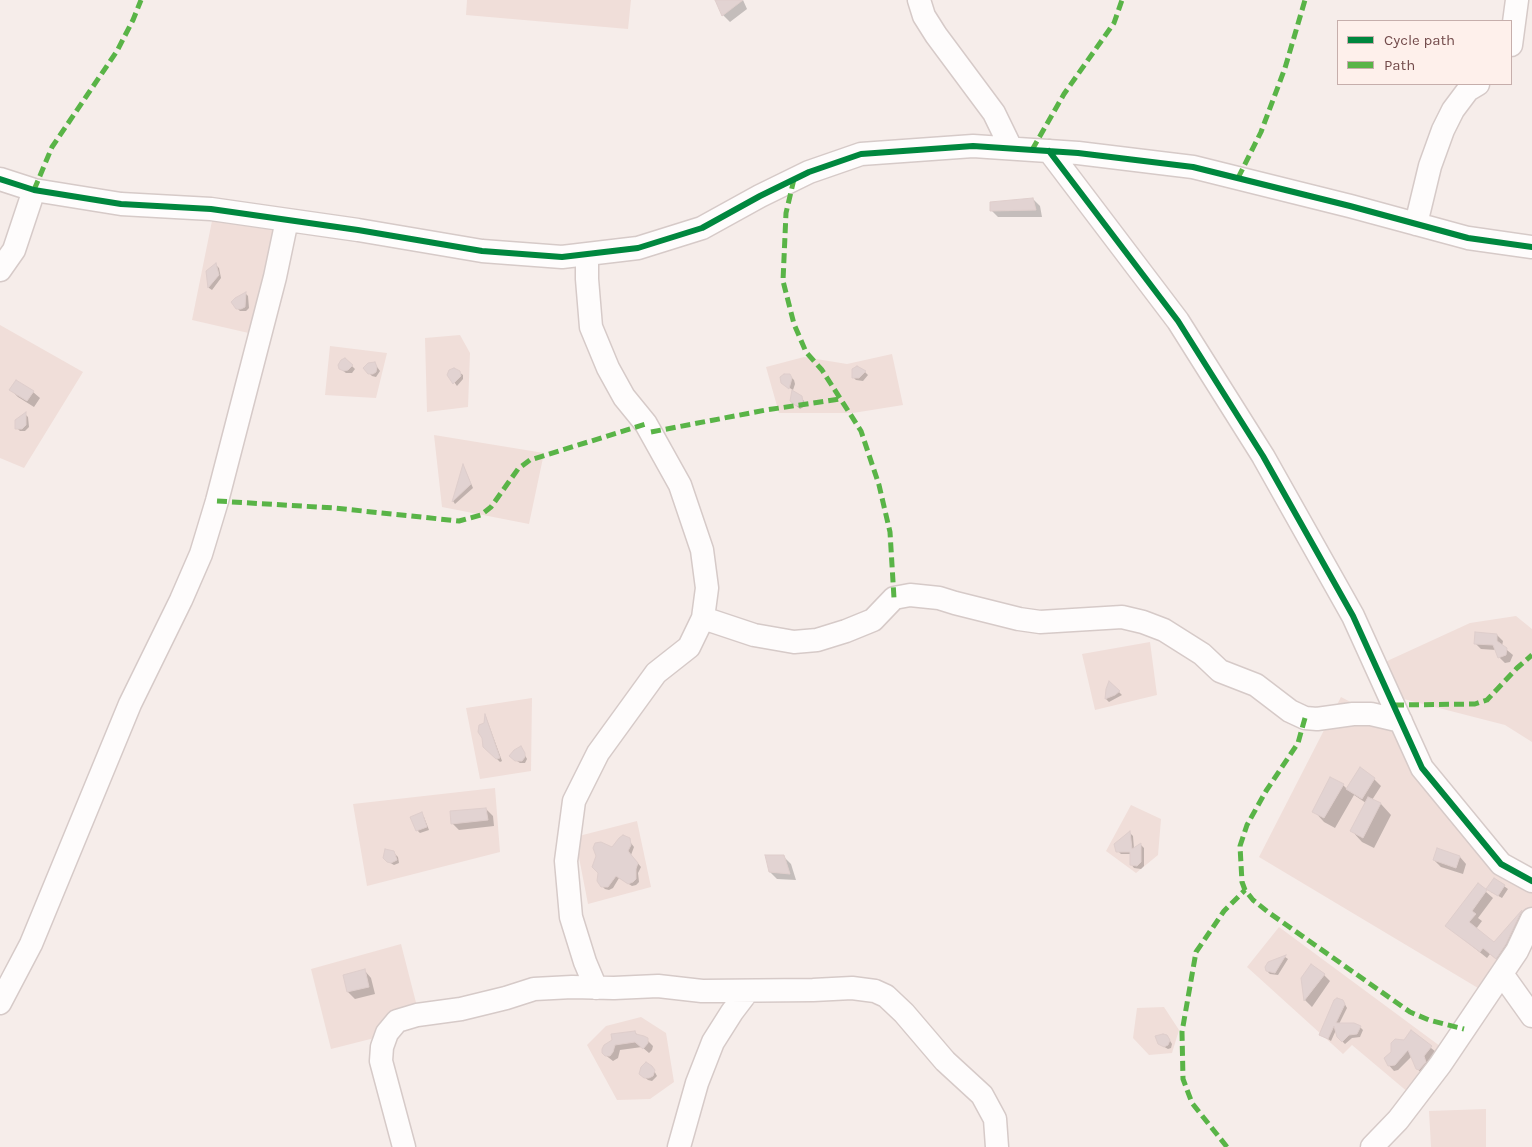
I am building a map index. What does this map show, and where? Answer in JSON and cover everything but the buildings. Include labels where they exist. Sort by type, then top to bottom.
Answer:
[{"type":"street","points":[[919,0],[924,16],[936,35],[994,112],[1011,148]]},
{"type":"street","points":[[1512,38],[1517,0]]},
{"type":"street","points":[[1416,224],[1430,166],[1443,130],[1453,110],[1468,90],[1476,85]]},
{"type":"street","points":[[0,179],[34,190],[121,204],[211,209],[358,230],[482,251],[562,257],[638,248],[702,228],[809,172],[861,154],[973,146],[1078,153],[1193,167],[1468,238],[1532,248]]},
{"type":"street","points":[[1049,151],[1178,320],[1263,456],[1353,616],[1422,768],[1501,864],[1532,881]]},
{"type":"street","points":[[0,270],[14,250],[34,190]]},
{"type":"street","points":[[0,1003],[31,944],[130,704],[200,554],[217,501],[275,277],[287,220]]},
{"type":"street","points":[[0,236],[23,223]]},
{"type":"street","points":[[587,254],[591,327],[608,368],[620,390],[646,424],[680,485],[702,550],[707,588],[703,618],[690,647],[656,673],[598,753],[574,801],[566,861],[571,917],[585,962],[596,988]]},
{"type":"street","points":[[703,618],[754,635],[794,642],[817,640],[873,620],[894,598],[910,594],[939,598],[1019,619],[1040,622],[1122,617],[1164,630],[1202,654],[1220,671],[1256,685],[1290,711],[1305,718],[1317,719],[1353,714],[1371,714],[1401,721]]},
{"type":"street","points":[[1372,1147],[1398,1120],[1440,1065],[1517,951],[1532,919]]},
{"type":"street","points":[[1502,974],[1532,1016]]},
{"type":"street","points":[[404,1147],[381,1061],[382,1047],[387,1033],[397,1021],[506,998],[534,989],[658,986],[702,991],[852,988],[875,990],[886,996],[904,1013],[945,1061],[982,1095],[995,1119],[997,1147]]},
{"type":"street","points":[[679,1147],[697,1083],[713,1042],[748,991]]},
{"type":"shaded area","points":[[467,0],[631,0],[628,29],[466,15]]},
{"type":"shaded area","points":[[213,216],[285,223],[253,334],[192,320]]},
{"type":"shaded area","points":[[0,325],[83,372],[24,468],[0,458]]},
{"type":"shaded area","points":[[460,335],[470,353],[468,407],[427,412],[425,338]]},
{"type":"shaded area","points":[[330,346],[387,353],[376,398],[325,395]]},
{"type":"shaded area","points":[[892,354],[903,405],[853,413],[779,413],[766,367],[804,357],[847,364]]},
{"type":"shaded area","points":[[434,435],[544,453],[529,524],[442,507]]},
{"type":"shaded area","points":[[1516,616],[1532,629],[1532,742],[1505,725],[1400,698],[1385,662],[1470,623]]},
{"type":"shaded area","points":[[1150,642],[1157,695],[1095,710],[1082,654]]},
{"type":"shaded area","points":[[1341,697],[1398,727],[1532,893],[1532,918],[1488,994],[1259,857]]},
{"type":"shaded area","points":[[532,698],[531,771],[480,779],[466,708]]},
{"type":"shaded area","points":[[495,788],[500,852],[367,886],[353,804]]},
{"type":"shaded area","points":[[1131,805],[1161,819],[1158,855],[1136,873],[1106,851]]},
{"type":"shaded area","points":[[637,821],[651,887],[588,904],[575,837]]},
{"type":"shaded area","points":[[1279,927],[1444,1049],[1409,1093],[1352,1045],[1343,1054],[1247,967]]},
{"type":"shaded area","points":[[401,944],[422,1026],[331,1049],[311,969]]},
{"type":"shaded area","points":[[1164,1007],[1179,1030],[1172,1053],[1149,1055],[1133,1038],[1137,1008]]},
{"type":"shaded area","points":[[641,1017],[666,1033],[674,1082],[650,1099],[617,1100],[587,1045],[606,1026]]},
{"type":"shaded area","points":[[1486,1109],[1486,1147],[1431,1147],[1429,1111]]},
{"type":"marked path","points":[[34,190],[52,147],[117,51],[141,0]]},
{"type":"marked path","points":[[1032,150],[1064,94],[1114,23],[1122,0]]},
{"type":"marked path","points":[[1238,178],[1261,132],[1285,68],[1305,0]]},
{"type":"marked path","points":[[794,179],[786,213],[783,281],[794,324],[806,352],[822,370],[861,431],[879,485],[890,532],[894,598]]},
{"type":"marked path","points":[[651,432],[766,410],[840,399]]},
{"type":"marked path","points":[[217,501],[334,508],[459,521],[481,515],[491,507],[518,469],[530,460],[646,424]]},
{"type":"marked path","points":[[1394,705],[1475,704],[1487,700],[1532,655]]},
{"type":"marked path","points":[[1305,718],[1298,743],[1266,791],[1247,825],[1240,846],[1242,882],[1245,890],[1253,900],[1268,912],[1410,1012],[1429,1020],[1464,1029]]},
{"type":"marked path","points":[[1227,1147],[1192,1103],[1183,1079],[1182,1032],[1196,952],[1224,911],[1245,890]]},
{"type":"cycle path","points":[[0,179],[34,190],[121,204],[211,209],[358,230],[482,251],[562,257],[638,248],[702,228],[809,172],[861,154],[973,146],[1078,153],[1193,167],[1468,238],[1532,247]]},
{"type":"cycle path","points":[[1049,151],[1178,321],[1263,456],[1353,616],[1422,768],[1501,864],[1532,881]]}]
